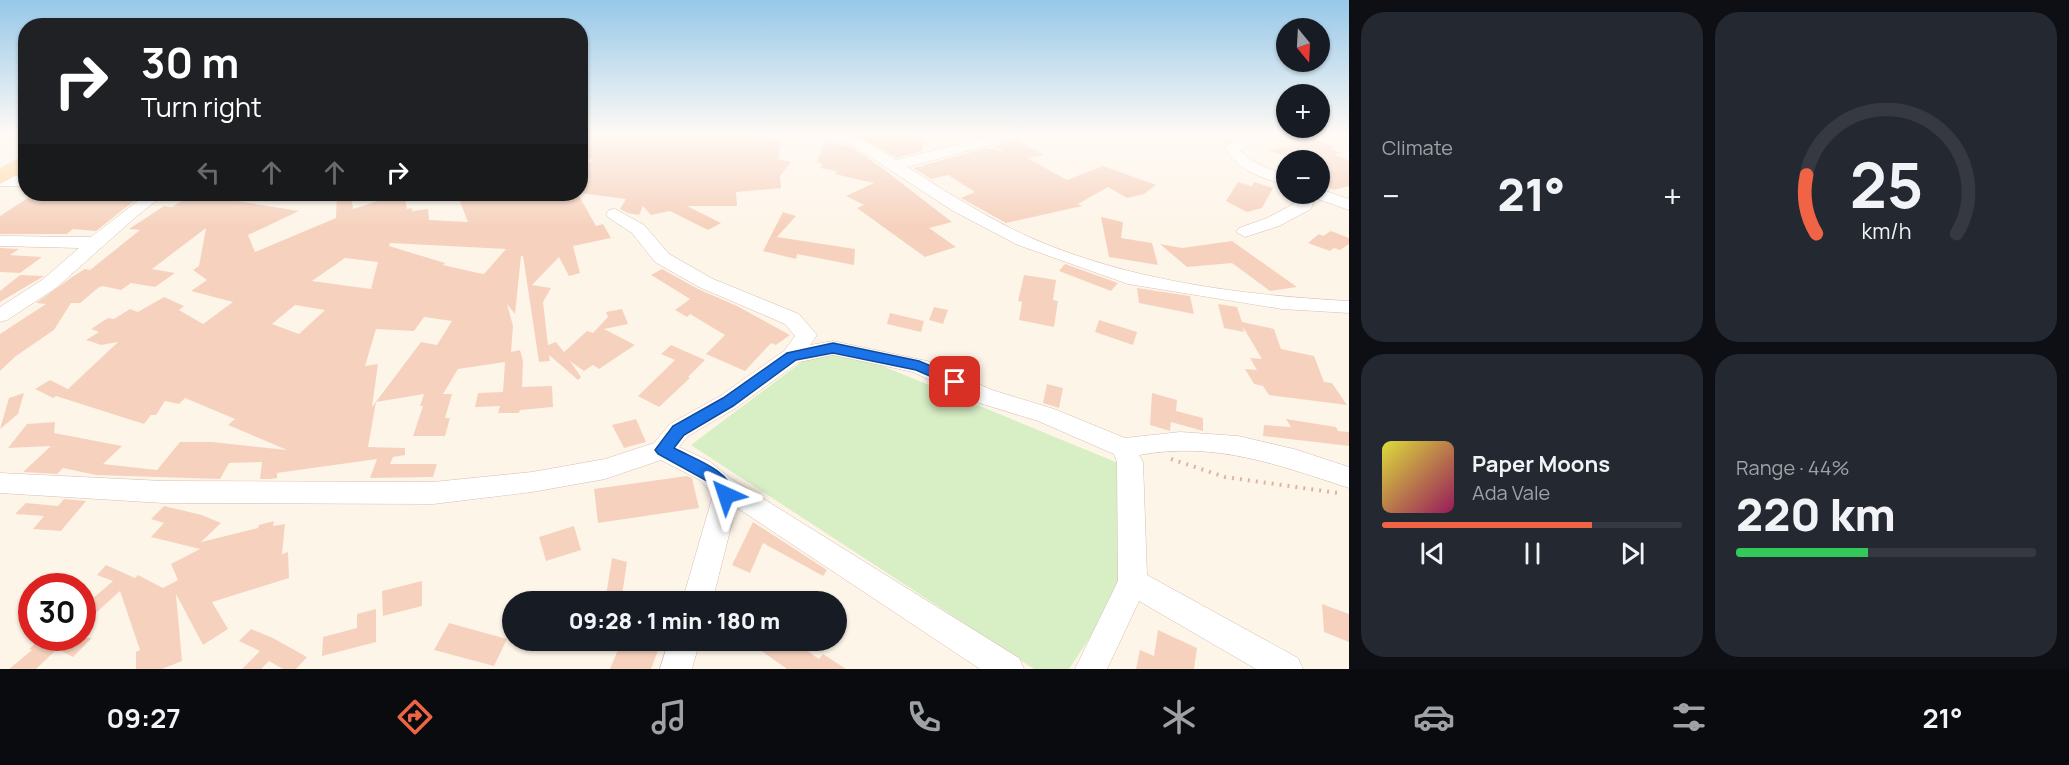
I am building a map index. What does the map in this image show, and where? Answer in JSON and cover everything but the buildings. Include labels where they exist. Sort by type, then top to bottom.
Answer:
[{"type":"main road","points":[[0,180],[18,166]]},
{"type":"street","points":[[889,164],[983,220],[1024,241],[1096,269],[1135,280],[1200,292],[1282,303],[1349,307]]},
{"type":"street","points":[[892,166],[899,164]]},
{"type":"street","points":[[1251,164],[1276,175]]},
{"type":"street","points":[[0,180],[18,181]]},
{"type":"street","points":[[1330,198],[1349,205]]},
{"type":"street","points":[[0,316],[49,284],[132,211],[147,201]]},
{"type":"street","points":[[1245,232],[1273,222],[1305,204]]},
{"type":"street","points":[[0,483],[59,488],[185,492],[433,493],[532,482],[584,473],[663,450],[679,430],[728,402],[792,356],[806,334],[792,319],[706,283],[662,258],[638,229],[615,214]]},
{"type":"street","points":[[0,241],[98,243]]},
{"type":"street","points":[[792,356],[833,348],[919,366],[984,396],[1046,415],[1123,448],[1167,440],[1233,446],[1296,458],[1349,478]]},
{"type":"street","points":[[1091,669],[1133,582],[1130,462],[1123,448]]},
{"type":"street","points":[[663,450],[715,478],[1008,669]]},
{"type":"street","points":[[700,591],[722,514],[726,495],[724,486]]},
{"type":"street","points":[[1133,582],[1287,669]]},
{"type":"street","points":[[676,669],[682,651]]},
{"type":"path","points":[[1166,457],[1225,477],[1349,495]]},
{"type":"green space","points":[[827,343],[1118,463],[1127,582],[1069,669],[1034,669],[691,445]]},
{"type":"route","points":[[726,495],[724,486],[715,478],[663,450],[679,430],[728,402],[792,356],[833,348],[919,366],[955,382]]}]
